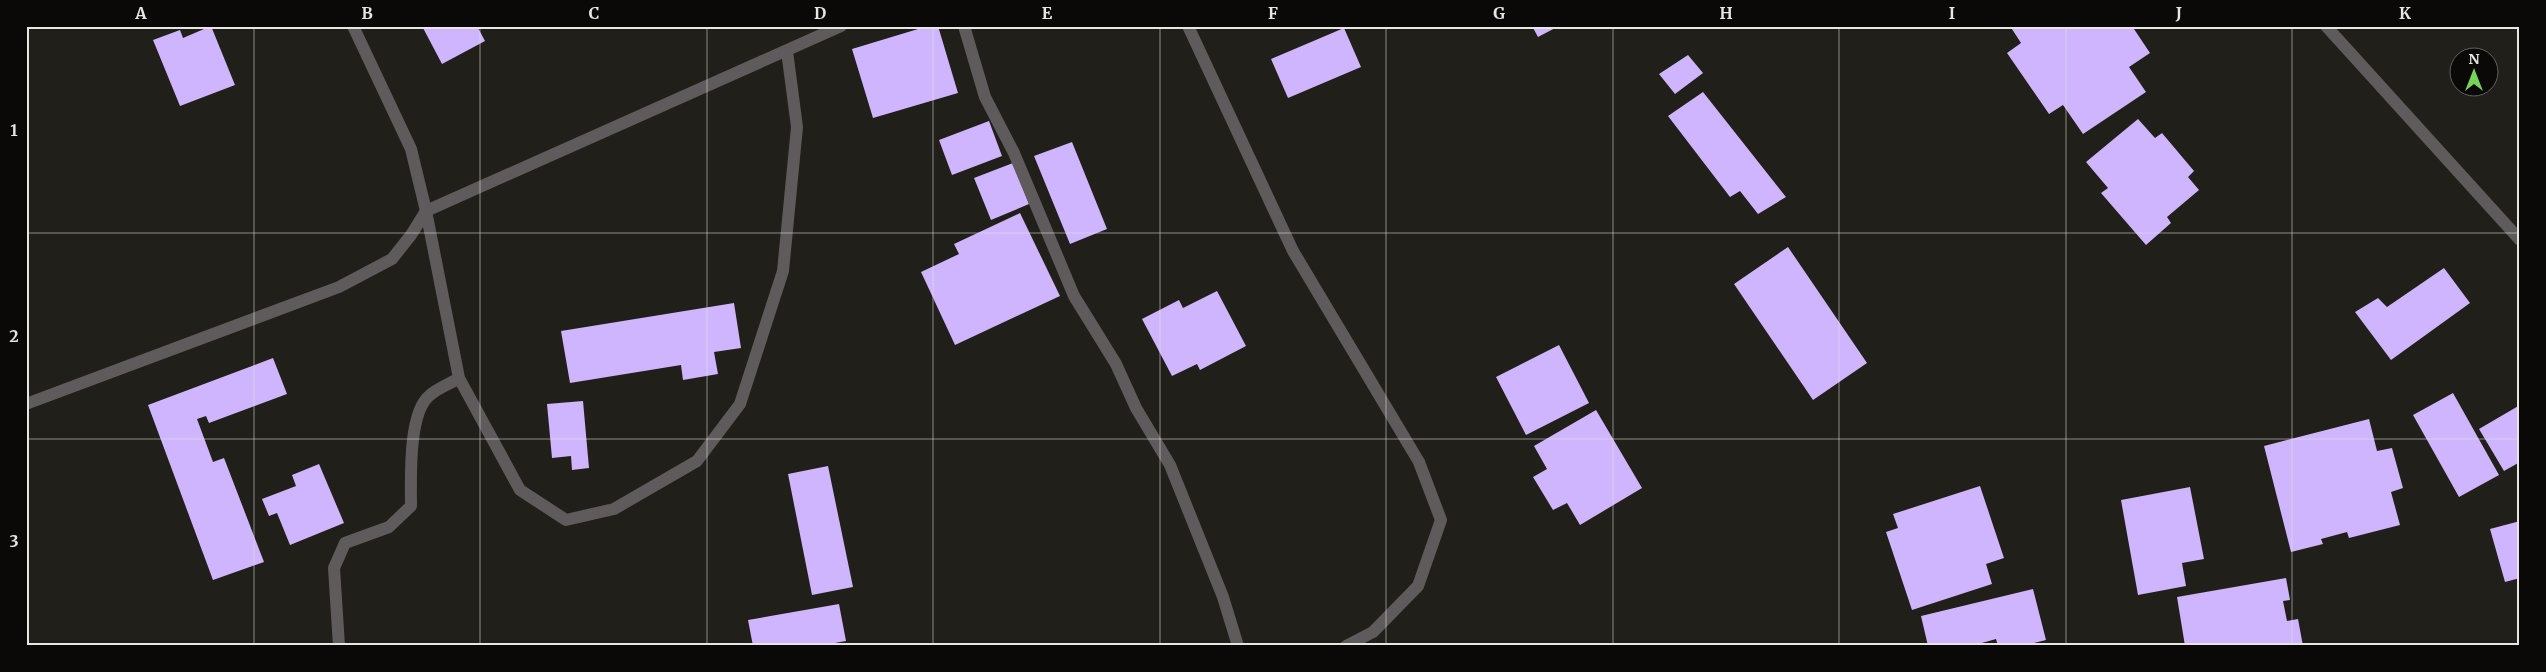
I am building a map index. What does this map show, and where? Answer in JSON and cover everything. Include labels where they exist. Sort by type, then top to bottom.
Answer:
[{"type":"street","points":[[353,26],[411,149],[426,211],[460,378],[520,490],[566,520],[614,509],[697,461],[740,404],[783,270],[797,127],[787,51]]},
{"type":"street","points":[[26,404],[340,287],[392,259],[412,235],[426,211],[842,26]]},
{"type":"street","points":[[964,26],[985,97],[1014,153],[1074,296],[1116,364],[1136,408],[1170,465],[1223,597],[1238,646]]},
{"type":"street","points":[[1188,26],[1293,251],[1419,462],[1441,520],[1418,586],[1372,632],[1346,646]]},
{"type":"street","points":[[2326,26],[2518,235]]},
{"type":"street","points":[[339,646],[334,568],[345,543],[389,527],[412,506],[411,476],[415,424],[428,396],[460,378]]},
{"type":"building","points":[[211,26],[235,85],[180,106],[153,40],[180,30],[183,38]]},
{"type":"building","points":[[422,26],[477,26],[485,41],[442,64]]},
{"type":"building","points":[[928,26],[938,26],[958,93],[873,118],[852,49]]},
{"type":"building","points":[[1532,26],[1559,26],[1538,37]]},
{"type":"building","points":[[2010,26],[2132,26],[2150,53],[2129,67],[2146,92],[2083,134],[2063,105],[2049,114],[2007,53],[2021,43]]},
{"type":"building","points":[[1344,28],[1361,67],[1288,98],[1271,59]]},
{"type":"building","points":[[1688,55],[1703,73],[1675,94],[1659,74]]},
{"type":"building","points":[[1703,92],[1786,197],[1758,214],[1740,191],[1730,197],[1668,116]]},
{"type":"building","points":[[2138,119],[2155,138],[2162,133],[2194,171],[2188,177],[2199,190],[2167,217],[2171,223],[2146,245],[2101,193],[2108,188],[2086,162]]},
{"type":"building","points":[[989,121],[1002,156],[952,175],[939,140]]},
{"type":"building","points":[[1072,142],[1107,229],[1070,244],[1034,156]]},
{"type":"building","points":[[1013,163],[1029,204],[991,220],[974,178]]},
{"type":"building","points":[[1020,213],[1060,296],[955,345],[921,272],[959,254],[954,244]]},
{"type":"building","points":[[1788,247],[1867,363],[1813,400],[1734,284]]},
{"type":"building","points":[[2444,268],[2470,303],[2391,360],[2355,312],[2378,298],[2387,307]]},
{"type":"building","points":[[1217,291],[1246,346],[1200,370],[1197,364],[1172,376],[1142,319],[1179,300],[1183,308]]},
{"type":"building","points":[[734,303],[741,348],[714,352],[718,374],[683,380],[681,365],[570,383],[561,331]]},
{"type":"building","points":[[1559,345],[1589,403],[1526,435],[1496,377]]},
{"type":"building","points":[[273,358],[287,394],[209,423],[206,416],[197,419],[213,462],[224,458],[264,562],[213,580],[148,405]]},
{"type":"building","points":[[2453,393],[2499,475],[2459,497],[2413,415]]},
{"type":"building","points":[[583,401],[589,468],[572,470],[571,456],[552,458],[547,404]]},
{"type":"building","points":[[2520,405],[2520,462],[2504,471],[2479,429]]},
{"type":"building","points":[[1596,410],[1642,488],[1580,525],[1567,503],[1553,510],[1533,477],[1547,469],[1534,446]]},
{"type":"building","points":[[2369,419],[2377,451],[2392,448],[2403,488],[2391,492],[2400,525],[2349,538],[2347,532],[2321,539],[2323,544],[2291,552],[2264,446]]},
{"type":"building","points":[[319,464],[344,523],[290,545],[277,513],[269,516],[262,499],[296,486],[292,475]]},
{"type":"building","points":[[828,466],[853,587],[812,595],[788,474]]},
{"type":"building","points":[[1980,486],[2004,558],[1986,564],[1992,584],[1912,610],[1886,532],[1898,528],[1893,514]]},
{"type":"building","points":[[2190,487],[2204,559],[2182,563],[2186,586],[2138,595],[2121,500]]},
{"type":"building","points":[[2520,521],[2520,578],[2505,582],[2490,529]]},
{"type":"building","points":[[2286,578],[2290,600],[2283,601],[2287,621],[2298,619],[2303,646],[2185,646],[2177,597]]},
{"type":"building","points":[[2033,589],[2046,640],[2022,646],[1998,646],[1996,639],[1971,646],[1928,646],[1921,616]]},
{"type":"building","points":[[839,604],[846,641],[818,646],[753,646],[748,620]]}]
